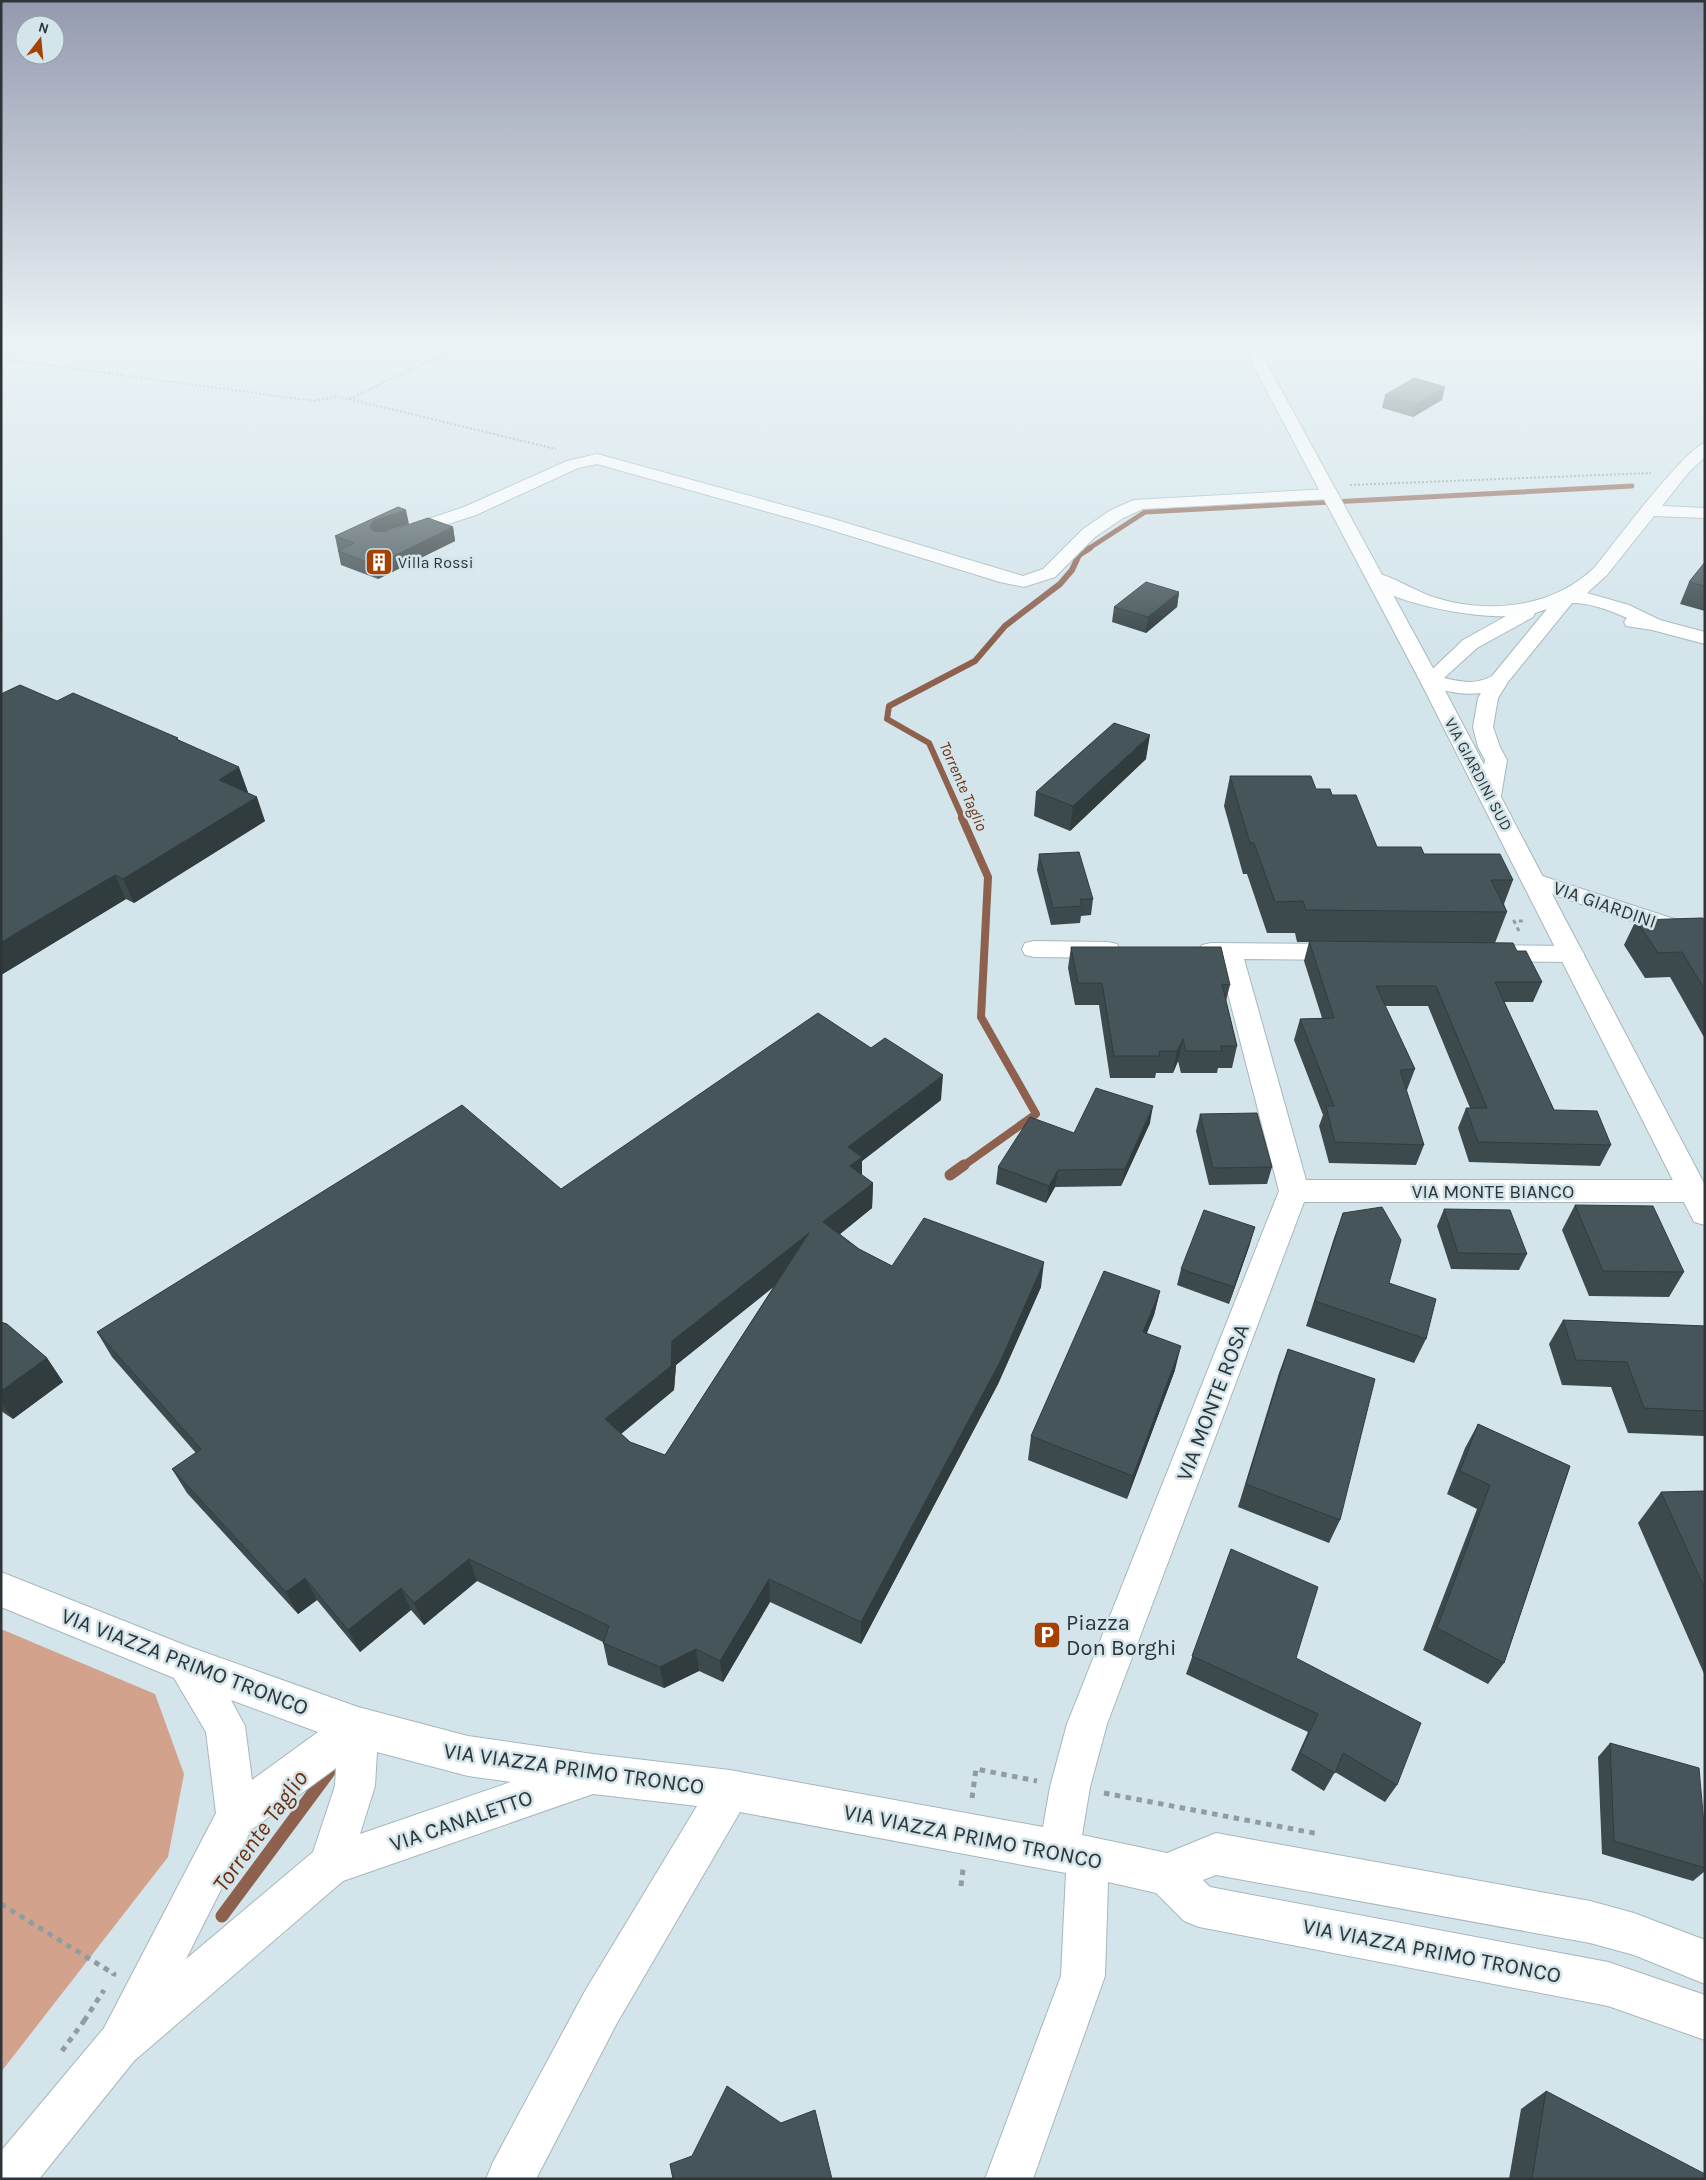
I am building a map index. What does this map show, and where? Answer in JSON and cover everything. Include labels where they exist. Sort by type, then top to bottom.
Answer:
[{"type":"street","name":"VIA GIARDINI SUD","points":[[1301,440],[1490,796],[1698,1202]]},
{"type":"street","points":[[1430,681],[1470,644],[1494,629],[1561,607],[1567,597],[1586,585],[1597,575],[1685,474],[1705,448]]},
{"type":"street","points":[[384,540],[470,511],[573,464],[597,459],[769,506],[1024,582],[1049,573],[1089,533],[1117,514],[1140,504],[1332,498]]},
{"type":"street","points":[[1651,511],[1705,513]]},
{"type":"street","points":[[1597,575],[1616,613]]},
{"type":"street","points":[[1374,577],[1405,594],[1431,603],[1463,609],[1500,611],[1548,610],[1571,614],[1616,613]]},
{"type":"street","points":[[1567,597],[1616,613],[1637,623],[1652,624],[1705,638]]},
{"type":"street","points":[[1490,796],[1496,760],[1489,747],[1483,727],[1488,698],[1548,610]]},
{"type":"street","points":[[1430,681],[1482,689],[1499,680]]},
{"type":"street","name":"VIA GIARDINI","points":[[1533,880],[1705,938]]},
{"type":"street","points":[[1034,948],[1132,950]]},
{"type":"street","points":[[1190,951],[1366,952]]},
{"type":"street","points":[[1229,951],[1294,1191]]},
{"type":"street","points":[[1463,953],[1571,954]]},
{"type":"street","name":"VIA MONTE BIANCO","points":[[1294,1191],[1698,1202]]},
{"type":"street","name":"VIA MONTE ROSA","points":[[1009,2179],[1082,1976],[1070,1787],[1087,1724],[1294,1191]]},
{"type":"street","name":"VIA VIAZZA PRIMO TRONCO","points":[[1,1589],[186,1665],[358,1727],[468,1756],[593,1774],[730,1790],[1074,1854],[1166,1874],[1198,1906],[1608,1984],[1705,2018]]},
{"type":"street","points":[[186,1665],[225,1726],[237,1816]]},
{"type":"street","points":[[330,1865],[355,1786],[358,1727]]},
{"type":"street","name":"VIA CANALETTO","points":[[9,2179],[237,1816],[358,1727]]},
{"type":"street","name":"VIA CANALETTO","points":[[101,2033],[330,1865],[593,1774]]},
{"type":"street","points":[[510,2179],[601,2007],[730,1790]]},
{"type":"street","points":[[1166,1874],[1216,1854],[1590,1922],[1634,1934],[1705,1962]]},
{"type":"path","points":[[517,440],[597,459]]},
{"type":"path","points":[[1353,485],[1685,474]]},
{"type":"path","points":[[1,1904],[114,1974],[101,2033]]},
{"type":"shaded area","points":[[1,1629],[155,1694],[184,1774],[168,1857],[1,2072]]},
{"type":"building","points":[[398,507],[406,510],[374,520],[370,526],[373,531],[387,532],[428,518],[453,527],[375,565],[338,551],[354,543],[335,536]]},
{"type":"building","points":[[1705,562],[1705,586],[1689,582]]},
{"type":"building","points":[[1146,582],[1179,592],[1148,617],[1114,607]]},
{"type":"building","points":[[20,685],[57,701],[73,693],[178,738],[176,739],[239,767],[219,780],[257,797],[123,879],[115,875],[1,942],[1,694]]},
{"type":"building","points":[[1114,723],[1150,735],[1073,806],[1036,792]]},
{"type":"building","points":[[1230,776],[1311,776],[1316,789],[1330,789],[1332,795],[1356,795],[1377,847],[1421,847],[1424,854],[1500,854],[1513,880],[1491,880],[1507,912],[1306,910],[1303,901],[1275,902],[1254,843],[1250,843]]},
{"type":"building","points":[[1079,852],[1093,899],[1080,899],[1082,906],[1053,908],[1039,854]]},
{"type":"building","points":[[1705,919],[1705,990],[1682,952],[1658,953],[1636,920]]},
{"type":"building","points":[[1309,941],[1513,943],[1517,951],[1526,951],[1542,982],[1495,982],[1554,1110],[1597,1111],[1611,1145],[1478,1142],[1466,1108],[1487,1108],[1436,986],[1376,986],[1415,1069],[1400,1070],[1424,1145],[1335,1142],[1326,1106],[1334,1106],[1300,1019],[1334,1018]]},
{"type":"building","points":[[1071,947],[1221,947],[1230,985],[1222,984],[1237,1046],[1221,1046],[1222,1051],[1186,1051],[1183,1039],[1177,1051],[1159,1051],[1160,1056],[1114,1056],[1102,983],[1078,983]]},
{"type":"building","points":[[818,1013],[871,1048],[885,1038],[943,1075],[848,1147],[862,1157],[850,1166],[873,1183],[823,1222],[859,1249],[892,1266],[924,1218],[1044,1262],[1001,1360],[861,1622],[769,1579],[720,1661],[696,1649],[660,1667],[603,1643],[609,1626],[469,1559],[414,1603],[401,1588],[348,1630],[305,1578],[286,1592],[172,1469],[201,1449],[97,1332],[462,1105],[561,1189]],"holes":[[[809,1233],[665,1455],[630,1442],[605,1419],[671,1366],[672,1341]]]},
{"type":"building","points":[[1096,1088],[1153,1106],[1125,1169],[1058,1170],[1049,1186],[998,1167],[1030,1117],[1074,1133]]},
{"type":"building","points":[[1257,1113],[1272,1167],[1213,1168],[1200,1114]]},
{"type":"building","points":[[1575,1205],[1653,1206],[1684,1272],[1603,1271]]},
{"type":"building","points":[[1382,1207],[1401,1240],[1389,1283],[1436,1299],[1426,1339],[1315,1301],[1343,1213]]},
{"type":"building","points":[[1444,1209],[1510,1210],[1527,1254],[1458,1253]]},
{"type":"building","points":[[1204,1210],[1255,1227],[1234,1287],[1181,1269]]},
{"type":"building","points":[[1104,1271],[1160,1291],[1143,1332],[1181,1346],[1133,1476],[1031,1436]]},
{"type":"building","points":[[1563,1320],[1705,1326],[1705,1411],[1644,1408],[1627,1362],[1576,1360]]},
{"type":"building","points":[[1,1322],[7,1324],[47,1358],[1,1391]]},
{"type":"building","points":[[1288,1349],[1375,1379],[1340,1520],[1246,1484]]},
{"type":"building","points":[[1478,1424],[1570,1466],[1504,1663],[1437,1628],[1490,1485],[1460,1471]]},
{"type":"building","points":[[1705,1491],[1705,1589],[1661,1492]]},
{"type":"building","points":[[1231,1549],[1318,1587],[1296,1658],[1421,1723],[1397,1785],[1343,1753],[1335,1773],[1300,1753],[1318,1714],[1192,1656]]},
{"type":"building","points":[[1610,1743],[1699,1768],[1705,1836],[1705,1868],[1614,1841]]},
{"type":"building","points":[[727,2086],[781,2123],[815,2110],[832,2179],[673,2179],[670,2164],[692,2156]]},
{"type":"building","points":[[1546,2091],[1705,2174],[1705,2179],[1532,2179]]},
{"type":"waterway","name":"Torrente Taglio","points":[[1088,549],[1145,512],[1632,486]]},
{"type":"waterway","name":"Torrente Taglio","points":[[963,819],[929,743],[887,719],[889,706],[975,661],[1005,626],[1060,584],[1072,570],[1079,555],[1090,548]]},
{"type":"waterway","name":"Torrente Taglio","points":[[962,818],[988,877],[981,1017],[1036,1114],[963,1166]]},
{"type":"waterway","name":"Torrente Taglio","points":[[950,1175],[964,1165]]},
{"type":"waterway","name":"Torrente Taglio","points":[[222,1916],[331,1769]]},
{"type":"place","name":"Villa Rossi","points":[[379,562]]},
{"type":"place","name":"Piazza Don Borghi","points":[[1047,1635]]}]
